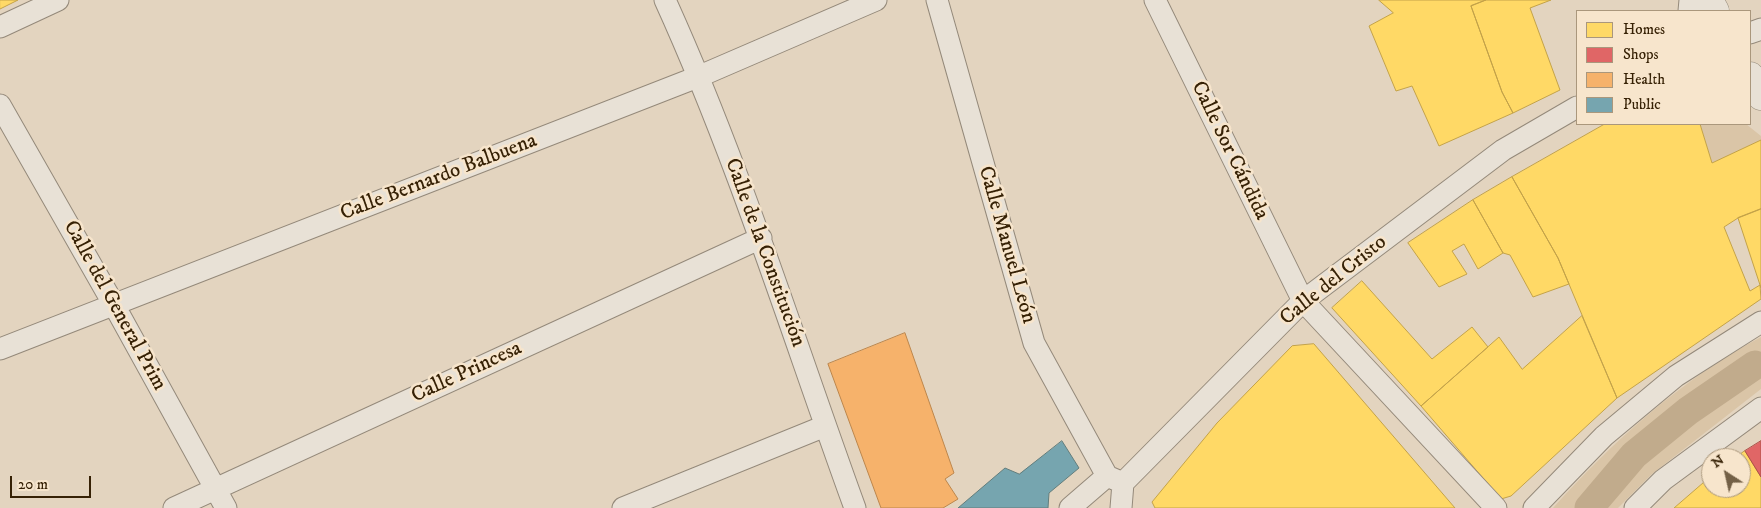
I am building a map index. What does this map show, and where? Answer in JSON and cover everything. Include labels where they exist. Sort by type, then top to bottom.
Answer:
[{"type":"street","points":[[0,26],[58,0]]},
{"type":"street","name":"Calle de la Constitución","points":[[665,0],[700,76],[761,238],[855,508]]},
{"type":"street","name":"Calle Manuel León","points":[[938,0],[1034,343],[1115,480]]},
{"type":"street","name":"Calle Sor Cándida","points":[[1155,0],[1303,301],[1496,508]]},
{"type":"street","name":"Calle Bernardo Balbuena","points":[[0,349],[700,76],[863,3]]},
{"type":"street","points":[[1751,78],[1761,96]]},
{"type":"street","name":"Calle del General Prim","points":[[0,105],[114,305],[226,508]]},
{"type":"street","name":"Calle del Cristo","points":[[1070,508],[1115,480],[1303,301],[1503,150],[1576,108]]},
{"type":"street","name":"Calle Princesa","points":[[174,508],[761,238]]},
{"type":"street","points":[[1534,508],[1604,436],[1676,376],[1761,322]]},
{"type":"street","points":[[1635,508],[1663,480],[1761,408]]},
{"type":"street","points":[[623,508],[825,426]]},
{"type":"street","points":[[1115,480],[1121,508]]},
{"type":"shaded area","points":[[1700,125],[1747,125],[1761,136],[1761,140],[1712,163]]},
{"type":"shaded area","points":[[1761,337],[1761,389],[1652,474],[1618,508],[1553,508],[1600,459],[1650,413],[1704,372]]},
{"type":"building: Homes","points":[[0,0],[18,0],[0,9]]},
{"type":"building: Homes","points":[[1379,0],[1486,0],[1471,6],[1502,92],[1513,113],[1439,146],[1412,86],[1396,91],[1369,26],[1393,13]]},
{"type":"building: Homes","points":[[1486,0],[1551,0],[1530,8],[1560,90],[1513,113],[1502,92],[1471,6]]},
{"type":"building: Homes","points":[[1603,125],[1700,125],[1712,163],[1761,140],[1761,209],[1738,218],[1724,227],[1750,291],[1760,285],[1761,299],[1617,398],[1558,258],[1512,177]]},
{"type":"building: Homes","points":[[1512,177],[1558,258],[1569,284],[1533,297],[1510,255],[1503,253],[1473,200]]},
{"type":"building: Homes","points":[[1473,200],[1503,253],[1478,269],[1464,244],[1452,251],[1467,274],[1439,287],[1408,243]]},
{"type":"building: Homes","points":[[1761,209],[1761,288],[1738,218]]},
{"type":"building: Homes","points":[[1362,281],[1432,359],[1472,327],[1488,347],[1421,406],[1332,308]]},
{"type":"building: Homes","points":[[1582,316],[1617,398],[1511,496],[1501,499],[1421,406],[1499,337],[1522,369]]},
{"type":"building: Homes","points":[[1314,344],[1455,508],[1155,508],[1152,502],[1217,423],[1292,346]]},
{"type":"building: Homes","points":[[1751,461],[1761,477],[1761,508],[1674,508],[1701,485],[1701,498],[1751,498]]},
{"type":"building: Shops","points":[[1761,441],[1761,477],[1751,461],[1750,448]]},
{"type":"building: Health","points":[[905,333],[954,473],[945,479],[958,499],[943,508],[881,508],[828,364]]},
{"type":"building: Public","points":[[1062,441],[1079,468],[1049,493],[1048,508],[958,508],[1005,468],[1019,474]]},
{"type":"waterway","points":[[1755,365],[1761,362]]},
{"type":"waterway","points":[[1589,508],[1634,455],[1688,411],[1755,365]]}]
